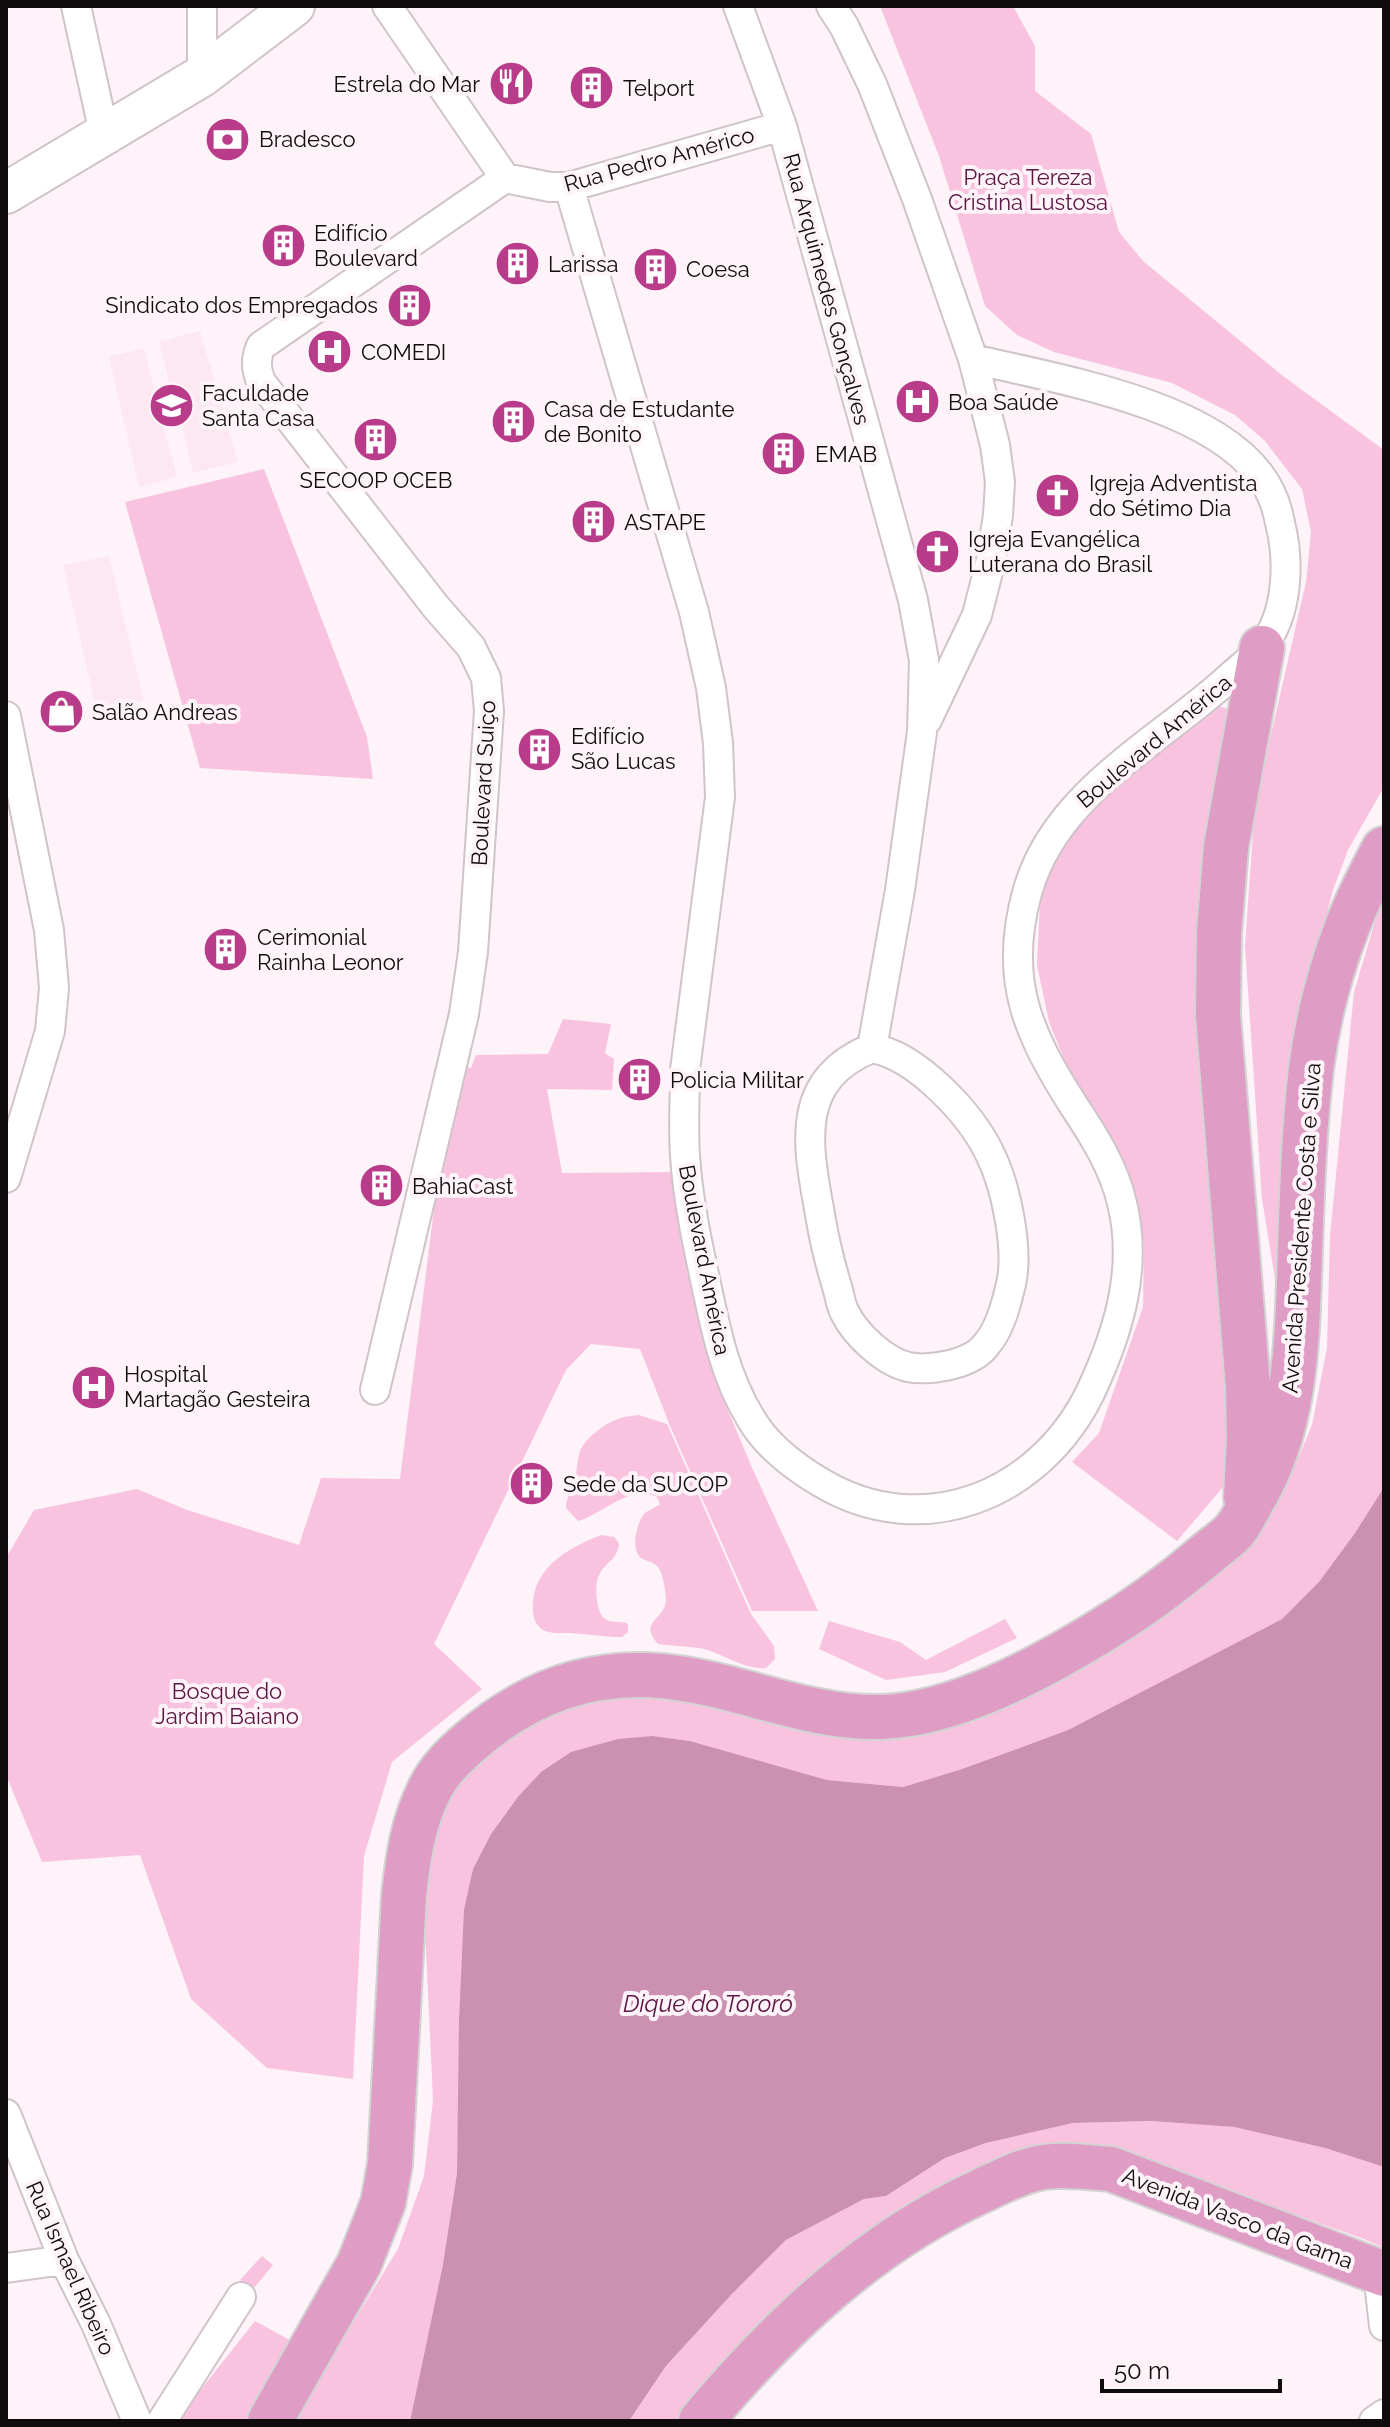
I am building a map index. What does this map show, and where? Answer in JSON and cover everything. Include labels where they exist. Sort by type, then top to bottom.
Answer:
[{"type":"main road","points":[[6,193],[202,76],[294,6]]},
{"type":"main road","points":[[1245,1514],[1248,1387],[1218,1015],[1219,933],[1226,847],[1262,648]]},
{"type":"main road","name":"Avenida Presidente Costa e Silva","points":[[270,2421],[359,2264],[383,2203],[390,2164],[404,1895],[409,1853],[420,1812],[432,1785],[453,1757],[511,1710],[543,1693],[619,1676],[659,1676],[698,1682],[850,1716],[914,1714],[991,1689],[1041,1666],[1100,1632],[1198,1562],[1234,1531],[1260,1489],[1276,1452],[1292,1384],[1311,1066],[1324,1005],[1347,925],[1384,849]]},
{"type":"main road","name":"Avenida Vasco da Gama","points":[[701,2421],[744,2370],[843,2276],[959,2201],[1002,2181],[1041,2168],[1076,2165],[1111,2169],[1381,2273]]},
{"type":"street","points":[[76,6],[104,133]]},
{"type":"street","points":[[202,6],[202,76]]},
{"type":"street","points":[[387,6],[505,178]]},
{"type":"street","name":"Rua Arquimedes Gonçalves","points":[[738,6],[782,126],[913,600],[924,660],[922,732],[900,890],[872,1048]]},
{"type":"street","points":[[831,6],[872,84],[917,199],[973,359],[995,445],[1000,482],[991,560],[977,615],[922,732]]},
{"type":"street","name":"Rua Pedro Américo","points":[[505,178],[550,187],[569,187],[782,126]]},
{"type":"street","name":"Boulevard Suiço","points":[[375,1390],[464,1014],[473,952],[489,711],[486,678],[471,647],[436,607],[261,382],[256,367],[257,355],[261,346],[505,178]]},
{"type":"street","name":"Boulevard América","points":[[569,187],[694,612],[713,702],[720,797],[685,1070],[684,1115],[691,1212],[715,1330],[730,1380],[752,1423],[789,1463],[841,1495],[891,1509],[947,1507],[992,1493],[1028,1472],[1063,1438],[1088,1396],[1109,1349],[1122,1308],[1128,1272],[1128,1234],[1121,1198],[1109,1165],[1046,1063],[1026,1016],[1017,979],[1019,935],[1027,894],[1041,853],[1063,820],[1093,789],[1200,704],[1262,648],[1275,625],[1282,598],[1286,547],[1277,506],[1260,475],[1233,447],[1199,424],[1077,383],[973,359]]},
{"type":"street","points":[[6,716],[49,930],[54,988],[50,1031],[6,1178]]},
{"type":"street","points":[[872,1048],[887,1051],[907,1062],[938,1088],[968,1120],[990,1153],[1005,1194],[1012,1238],[1012,1281],[998,1327],[985,1348],[962,1362],[932,1369],[906,1367],[881,1354],[861,1336],[844,1313],[826,1248],[813,1178],[810,1125],[823,1087],[850,1057],[872,1048]]},
{"type":"street","name":"Rua Ismael Ribeiro","points":[[6,2114],[64,2260],[96,2324],[137,2421]]},
{"type":"street","points":[[6,2268],[64,2260]]},
{"type":"street","points":[[1381,2273],[1384,2326]]},
{"type":"street","points":[[162,2421],[241,2297]]},
{"type":"street","points":[[1374,2421],[1384,2414]]},
{"type":"shaded area","name":"Faculdade Santa Casa","points":[[200,331],[238,462],[193,473],[179,412],[161,416],[177,477],[139,487],[109,357],[144,348],[157,400],[173,397],[159,342]]},
{"type":"shaded area","points":[[109,556],[144,701],[97,712],[63,565]]},
{"type":"green space","name":"Praça Tereza Cristina Lustosa","points":[[880,6],[1013,6],[1035,46],[1035,91],[1091,134],[1119,232],[1143,261],[1283,376],[1384,450],[1384,787],[1348,850],[1333,890],[1308,984],[1285,1252],[1276,1285],[1262,1199],[1245,946],[1255,804],[1306,582],[1311,532],[1302,489],[1264,440],[1235,415],[1172,383],[1054,352],[1017,335],[985,306],[939,156]]},
{"type":"green space","points":[[264,469],[367,737],[373,779],[200,768],[125,502]]},
{"type":"green space","points":[[1215,705],[1228,709],[1233,719],[1230,1479],[1177,1541],[1072,1462],[1099,1433],[1143,1307],[1144,1247],[1139,1208],[1125,1164],[1070,1073],[1049,1022],[1037,965],[1040,901],[1065,831],[1111,783]]},
{"type":"green space","points":[[1384,891],[1384,1487],[1355,1533],[1319,1583],[1282,1619],[1068,1730],[962,1769],[903,1787],[827,1780],[690,1741],[653,1736],[517,1798],[491,1834],[473,1869],[462,1959],[457,2173],[443,2264],[410,2421],[293,2421],[398,2249],[424,2176],[433,2101],[422,1863],[426,1831],[469,1762],[584,1689],[919,1715],[1249,1536],[1289,1480],[1312,1425],[1327,1348],[1330,1236],[1354,992]]},
{"type":"green space","name":"Bosque do Jardim Baiano","points":[[563,1019],[611,1024],[605,1053],[614,1059],[612,1090],[547,1089],[562,1173],[680,1172],[713,1375],[818,1611],[752,1611],[670,1426],[640,1349],[591,1344],[566,1370],[434,1644],[482,1689],[392,1762],[364,1856],[353,2079],[267,2068],[191,1999],[140,1855],[42,1862],[6,1775],[6,1558],[34,1510],[137,1489],[187,1510],[299,1545],[321,1478],[400,1479],[452,1066],[471,1068],[476,1055],[548,1054]]},
{"type":"green space","points":[[639,1415],[667,1424],[751,1614],[774,1646],[775,1659],[766,1668],[743,1664],[704,1649],[658,1644],[653,1637],[651,1626],[664,1607],[665,1587],[658,1568],[639,1556],[635,1541],[644,1514],[660,1504],[657,1497],[636,1494],[626,1497],[578,1521],[566,1508],[581,1448],[609,1423]]},
{"type":"green space","points":[[601,1535],[614,1537],[619,1543],[616,1553],[597,1579],[599,1610],[606,1620],[628,1624],[628,1632],[622,1637],[613,1637],[554,1633],[542,1629],[536,1623],[533,1612],[537,1584],[544,1572],[563,1554]]},
{"type":"green space","points":[[1005,1619],[1017,1638],[945,1672],[886,1680],[819,1649],[829,1621],[900,1642],[926,1660]]},
{"type":"green space","points":[[1151,2121],[1234,2127],[1325,2148],[1384,2167],[1384,2248],[1113,2150],[1069,2145],[1012,2152],[944,2186],[681,2421],[629,2421],[666,2366],[786,2240],[864,2199],[886,2196],[945,2158],[986,2143],[1073,2123]]},
{"type":"green space","points":[[262,2256],[273,2265],[254,2288],[240,2280]]},
{"type":"green space","points":[[255,2321],[295,2343],[245,2421],[171,2421],[195,2397]]},
{"type":"water","name":"Dique do Tororó","points":[[1384,1487],[1384,2167],[1325,2148],[1234,2127],[1151,2121],[1073,2123],[986,2143],[945,2158],[886,2196],[864,2199],[786,2240],[666,2366],[629,2421],[410,2421],[443,2264],[457,2173],[464,1910],[473,1869],[491,1834],[541,1772],[571,1752],[618,1739],[653,1736],[690,1741],[827,1780],[903,1787],[962,1769],[1068,1730],[1282,1619],[1319,1582]]},
{"type":"place","name":"Estrela do Mar","points":[[511,84]]},
{"type":"place","name":"Telport","points":[[592,88]]},
{"type":"place","name":"Bradesco","points":[[228,139]]},
{"type":"place","name":"Edifício Boulevard","points":[[283,246]]},
{"type":"place","name":"Larissa","points":[[517,264]]},
{"type":"place","name":"Coesa","points":[[655,269]]},
{"type":"place","name":"Sindicato dos Empregados","points":[[409,305]]},
{"type":"place","name":"COMEDI","points":[[330,352]]},
{"type":"place","name":"Boa Saúde","points":[[917,402]]},
{"type":"place","name":"Faculdade Santa Casa","points":[[171,406]]},
{"type":"place","name":"Casa de Estudante de Bonito","points":[[513,422]]},
{"type":"place","name":"SECOOP OCEB","points":[[376,439]]},
{"type":"place","name":"EMAB","points":[[784,454]]},
{"type":"place","name":"Igreja Adventista do Sétimo Dia","points":[[1058,496]]},
{"type":"place","name":"ASTAPE","points":[[593,522]]},
{"type":"place","name":"Igreja Evangélica Luterana do Brasil","points":[[937,552]]},
{"type":"place","name":"Salão Andreas","points":[[61,712]]},
{"type":"place","name":"Edifício São Lucas","points":[[540,749]]},
{"type":"place","name":"Cerimonial Rainha Leonor","points":[[226,950]]},
{"type":"place","name":"Policia Militar","points":[[639,1080]]},
{"type":"place","name":"BahiaCast","points":[[381,1186]]},
{"type":"place","name":"Hospital Martagão Gesteira","points":[[93,1387]]},
{"type":"place","name":"Sede da SUCOP","points":[[532,1484]]}]
